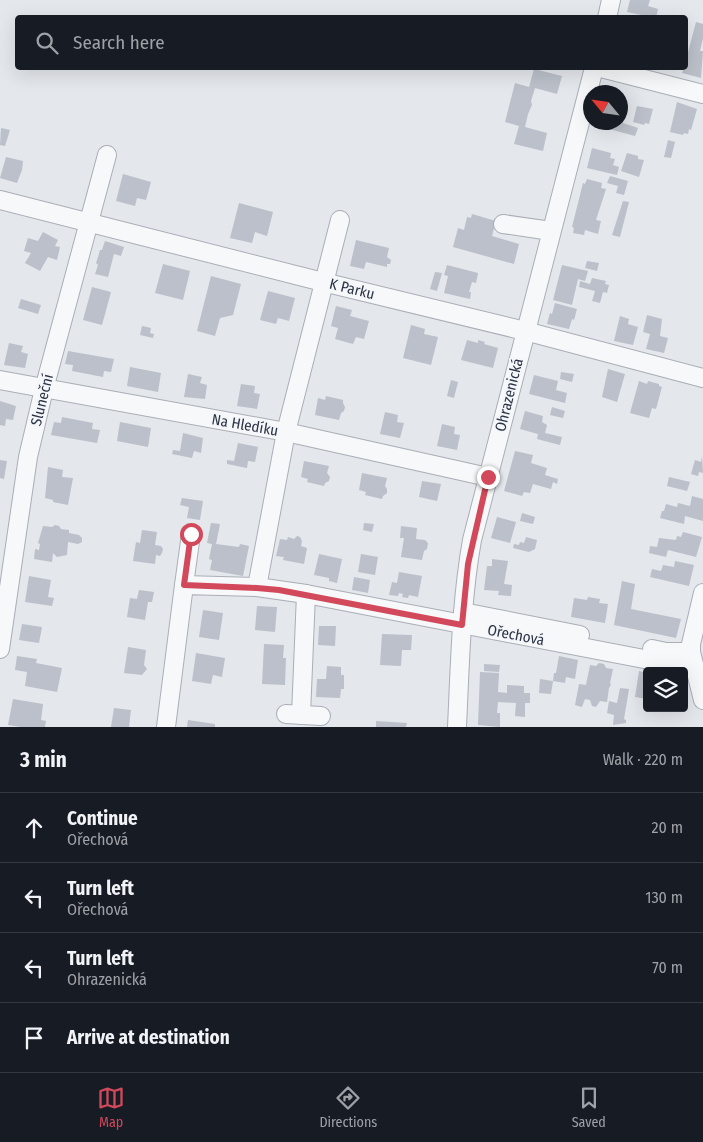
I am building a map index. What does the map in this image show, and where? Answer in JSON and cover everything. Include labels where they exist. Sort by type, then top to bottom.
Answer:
[{"type":"street","points":[[607,15],[611,0]]},
{"type":"street","name":"Ohrazenická","points":[[458,727],[462,618],[470,548],[593,70]]},
{"type":"street","points":[[609,70],[703,94]]},
{"type":"street","name":"Sluneční","points":[[0,649],[28,457],[44,389],[107,155]]},
{"type":"street","name":"K Parku","points":[[0,200],[89,224],[525,331],[703,378]]},
{"type":"street","points":[[257,588],[286,432],[340,220]]},
{"type":"street","points":[[503,224],[551,231]]},
{"type":"street","name":"Na Hledíku","points":[[0,380],[286,432],[488,477]]},
{"type":"street","points":[[167,724],[191,534]]},
{"type":"street","name":"Ořechová","points":[[184,585],[257,588],[306,594],[462,618],[694,661]]},
{"type":"street","points":[[703,593],[692,634],[694,661],[703,700]]},
{"type":"street","points":[[306,594],[294,714],[321,716]]},
{"type":"building","points":[[630,0],[650,0],[648,6],[658,9],[657,15],[642,15],[627,12]]},
{"type":"building","points":[[696,22],[703,24],[703,38],[700,51],[703,51],[701,78],[682,73],[683,70],[688,70],[688,52]]},
{"type":"building","points":[[534,70],[562,76],[557,94],[535,88],[531,101],[532,105],[525,127],[547,133],[543,151],[514,144],[519,126],[505,122],[515,83],[529,87]]},
{"type":"building","points":[[677,102],[697,109],[688,134],[684,133],[683,135],[670,132]]},
{"type":"building","points":[[637,106],[653,109],[649,124],[645,123],[644,125],[633,122]]},
{"type":"building","points":[[628,125],[638,128],[635,136],[613,130],[628,130]]},
{"type":"building","points":[[1,128],[10,130],[5,146],[0,145]]},
{"type":"building","points":[[668,140],[675,142],[671,158],[664,157]]},
{"type":"building","points":[[592,148],[611,153],[610,158],[615,159],[613,165],[619,167],[617,175],[587,168]]},
{"type":"building","points":[[627,153],[644,160],[639,177],[621,171]]},
{"type":"building","points":[[6,157],[23,161],[17,183],[0,178]]},
{"type":"building","points":[[123,174],[151,182],[146,200],[137,198],[135,206],[116,201]]},
{"type":"building","points":[[610,176],[628,181],[624,195],[616,193],[618,186],[607,183]]},
{"type":"building","points":[[587,179],[602,183],[601,188],[606,189],[596,220],[601,221],[598,234],[585,230],[584,235],[573,233],[574,228],[572,227],[583,183],[585,184]]},
{"type":"building","points":[[623,201],[629,202],[620,237],[612,235]]},
{"type":"building","points":[[239,203],[273,212],[267,236],[255,232],[252,243],[230,238]]},
{"type":"building","points":[[472,214],[496,221],[492,236],[519,244],[514,264],[453,247],[458,228],[464,230],[467,217],[471,218]]},
{"type":"building","points":[[43,232],[58,240],[55,246],[60,247],[57,260],[48,257],[40,271],[25,263],[31,253],[24,251],[28,238],[38,241]]},
{"type":"building","points":[[356,240],[389,248],[387,257],[391,260],[390,264],[387,264],[387,267],[366,262],[364,269],[350,266]]},
{"type":"building","points":[[105,241],[124,247],[121,256],[114,254],[108,277],[95,274],[98,265],[96,263]]},
{"type":"building","points":[[587,261],[599,263],[597,271],[585,268]]},
{"type":"building","points":[[163,264],[190,271],[183,300],[155,293]]},
{"type":"building","points":[[447,265],[478,273],[476,283],[472,282],[469,292],[471,292],[470,299],[444,293],[448,276],[444,275]]},
{"type":"building","points":[[562,265],[588,271],[585,281],[578,279],[572,305],[553,300]]},
{"type":"building","points":[[435,272],[442,273],[437,291],[430,289]]},
{"type":"building","points":[[211,276],[241,284],[233,315],[220,318],[215,336],[197,331]]},
{"type":"building","points":[[592,278],[606,281],[605,284],[609,285],[607,293],[603,292],[600,303],[592,301],[595,291],[579,287],[580,281],[590,284]]},
{"type":"building","points":[[92,287],[111,292],[102,325],[83,320]]},
{"type":"building","points":[[268,291],[295,298],[289,321],[278,318],[276,324],[260,320]]},
{"type":"building","points":[[21,299],[41,305],[38,314],[18,308]]},
{"type":"building","points":[[555,303],[577,309],[569,329],[547,324]]},
{"type":"building","points":[[336,306],[352,310],[350,316],[369,321],[364,339],[356,337],[353,344],[335,339],[338,328],[331,326]]},
{"type":"building","points":[[647,315],[662,319],[660,336],[668,338],[664,353],[646,349],[650,334],[643,332]]},
{"type":"building","points":[[620,316],[629,319],[628,324],[638,327],[633,345],[614,341]]},
{"type":"building","points":[[411,325],[425,329],[424,334],[438,337],[431,365],[403,358]]},
{"type":"building","points":[[142,326],[151,328],[150,333],[154,334],[153,338],[140,335]]},
{"type":"building","points":[[467,340],[478,343],[478,340],[498,348],[493,368],[461,360]]},
{"type":"building","points":[[9,343],[23,346],[21,352],[28,354],[25,368],[4,365]]},
{"type":"building","points":[[68,351],[114,359],[111,372],[104,371],[103,377],[72,371],[73,365],[65,364]]},
{"type":"building","points":[[130,367],[161,373],[158,392],[127,386]]},
{"type":"building","points":[[608,369],[625,374],[617,402],[602,397]]},
{"type":"building","points":[[561,372],[574,374],[572,382],[560,379]]},
{"type":"building","points":[[188,374],[202,377],[200,383],[207,385],[205,399],[184,397]]},
{"type":"building","points":[[534,375],[558,381],[556,390],[567,393],[565,403],[529,394]]},
{"type":"building","points":[[451,380],[458,382],[454,398],[447,396]]},
{"type":"building","points":[[639,381],[647,384],[648,381],[659,384],[662,387],[656,409],[652,408],[649,418],[630,413]]},
{"type":"building","points":[[241,384],[255,386],[254,393],[260,394],[257,409],[237,406]]},
{"type":"building","points":[[326,396],[343,400],[345,407],[339,420],[315,415],[318,398],[325,400]]},
{"type":"building","points":[[0,401],[16,406],[13,420],[6,419],[5,426],[0,425]]},
{"type":"building","points":[[552,407],[565,411],[563,418],[550,415]]},
{"type":"building","points":[[525,411],[543,416],[542,422],[547,425],[545,433],[562,437],[560,445],[537,439],[538,434],[520,429]]},
{"type":"building","points":[[385,412],[398,415],[397,422],[404,423],[400,438],[380,434]]},
{"type":"building","points":[[62,417],[93,423],[92,429],[100,430],[97,443],[51,435],[54,422],[61,423]]},
{"type":"building","points":[[120,422],[151,428],[148,447],[117,441]]},
{"type":"building","points":[[442,424],[455,427],[454,434],[460,435],[457,450],[437,446]]},
{"type":"building","points":[[183,433],[203,438],[201,453],[194,451],[192,458],[172,454],[173,450],[180,451]]},
{"type":"building","points":[[238,443],[258,447],[255,462],[248,461],[247,468],[227,464],[227,460],[234,461]]},
{"type":"building","points":[[515,451],[533,455],[531,463],[547,468],[545,475],[558,479],[557,484],[553,482],[551,489],[533,484],[530,493],[524,492],[522,496],[504,491]]},
{"type":"building","points":[[702,456],[703,473],[699,472],[698,476],[691,474],[695,460],[701,462]]},
{"type":"building","points":[[0,460],[7,461],[4,479],[0,478]]},
{"type":"building","points":[[304,461],[329,466],[327,473],[330,477],[329,481],[324,486],[307,482],[308,479],[301,477]]},
{"type":"building","points":[[48,467],[63,470],[62,477],[73,478],[68,505],[45,498]]},
{"type":"building","points":[[362,473],[387,478],[385,486],[387,493],[382,499],[365,495],[366,492],[359,490]]},
{"type":"building","points":[[669,477],[690,482],[687,491],[667,486]]},
{"type":"building","points":[[422,481],[441,484],[437,501],[419,497]]},
{"type":"building","points":[[692,496],[703,499],[703,521],[685,516],[684,524],[660,518],[666,504],[677,507],[678,503],[690,506]]},
{"type":"building","points":[[182,498],[203,501],[200,520],[187,518],[189,507],[180,505]]},
{"type":"building","points":[[522,513],[535,517],[533,524],[520,521]]},
{"type":"building","points":[[497,517],[516,522],[510,543],[491,538]]},
{"type":"building","points":[[211,523],[220,524],[216,544],[239,547],[240,544],[249,546],[243,576],[210,570],[212,560],[209,559],[212,544],[207,543]]},
{"type":"building","points":[[364,523],[374,524],[372,532],[363,530]]},
{"type":"building","points":[[55,525],[61,529],[69,530],[69,533],[79,535],[82,538],[82,542],[78,544],[68,542],[67,555],[57,557],[53,553],[52,562],[34,559],[35,549],[39,550],[40,544],[38,543],[43,526],[52,527]]},
{"type":"building","points":[[401,526],[417,528],[416,539],[425,540],[428,543],[422,560],[401,557],[404,538],[400,538]]},
{"type":"building","points":[[142,530],[157,532],[155,545],[161,546],[163,549],[160,556],[156,555],[155,564],[133,561],[136,542],[140,543]]},
{"type":"building","points":[[683,532],[702,537],[696,557],[668,550],[666,557],[649,553],[650,546],[657,547],[659,538],[676,540],[677,536],[681,537]]},
{"type":"building","points":[[297,536],[302,541],[301,546],[307,548],[304,564],[283,560],[284,557],[276,556],[280,539],[287,540],[288,537],[294,539]]},
{"type":"building","points":[[526,537],[537,540],[535,549],[529,552],[513,548],[514,544],[524,543]]},
{"type":"building","points":[[319,554],[342,559],[337,583],[329,581],[329,578],[314,575]]},
{"type":"building","points":[[361,554],[378,557],[375,575],[358,572]]},
{"type":"building","points":[[492,559],[508,561],[504,584],[512,585],[511,596],[498,595],[499,591],[484,590],[487,566],[492,566]]},
{"type":"building","points":[[675,561],[694,565],[689,586],[650,577],[652,569],[661,571],[663,565],[674,567]]},
{"type":"building","points":[[399,572],[422,576],[418,597],[409,595],[408,598],[402,597],[403,594],[399,593],[398,596],[389,595],[392,582],[397,583]]},
{"type":"building","points":[[29,576],[51,580],[48,597],[54,598],[52,606],[25,602]]},
{"type":"building","points":[[354,577],[370,580],[368,593],[352,590]]},
{"type":"building","points":[[622,581],[635,584],[631,609],[681,619],[676,638],[614,625]]},
{"type":"building","points":[[139,590],[154,592],[152,602],[148,602],[145,620],[127,617],[130,598],[137,599]]},
{"type":"building","points":[[588,597],[600,599],[599,603],[608,604],[605,623],[571,617],[574,598],[587,600]]},
{"type":"building","points":[[257,606],[277,607],[275,632],[255,630]]},
{"type":"building","points":[[203,610],[223,613],[219,640],[199,637]]},
{"type":"building","points":[[22,624],[42,627],[39,643],[19,640]]},
{"type":"building","points":[[319,626],[336,626],[335,646],[318,645]]},
{"type":"building","points":[[382,634],[412,635],[411,650],[402,650],[401,666],[380,665]]},
{"type":"building","points":[[264,644],[284,645],[283,658],[286,658],[285,685],[262,684]]},
{"type":"building","points":[[128,647],[146,650],[144,665],[147,669],[142,675],[124,673]]},
{"type":"building","points":[[196,653],[225,658],[222,677],[213,675],[211,684],[192,681]]},
{"type":"building","points":[[17,656],[37,659],[36,663],[62,668],[57,692],[25,686],[27,672],[15,670]]},
{"type":"building","points":[[559,656],[578,660],[575,679],[566,677],[565,683],[553,681]]},
{"type":"building","points":[[599,663],[604,664],[606,668],[613,669],[607,702],[600,701],[596,707],[592,706],[590,700],[585,699],[582,707],[575,705],[579,684],[586,685],[590,665],[596,666]]},
{"type":"building","points":[[484,664],[500,665],[499,672],[484,671]]},
{"type":"building","points":[[327,666],[341,667],[341,675],[344,675],[344,689],[341,689],[340,698],[316,697],[317,679],[326,679]]},
{"type":"building","points":[[639,671],[643,672],[643,698],[635,697]]},
{"type":"building","points":[[480,672],[499,673],[498,692],[507,693],[507,685],[524,686],[524,693],[530,693],[530,703],[525,703],[525,717],[515,716],[516,703],[498,702],[497,713],[500,713],[500,727],[478,725]]},
{"type":"building","points":[[540,679],[553,681],[551,694],[539,693]]},
{"type":"building","points":[[620,688],[629,689],[624,719],[626,723],[613,725],[614,715],[607,713],[609,701],[617,703]]},
{"type":"building","points":[[13,699],[43,704],[41,720],[46,721],[45,727],[8,725]]},
{"type":"building","points":[[114,708],[131,710],[129,727],[111,727]]},
{"type":"building","points":[[188,720],[215,724],[215,727],[187,727]]},
{"type":"building","points":[[376,721],[407,723],[406,727],[376,727]]},
{"type":"route","points":[[191,534],[184,585],[279,590],[462,625],[472,540],[488,477]]}]
